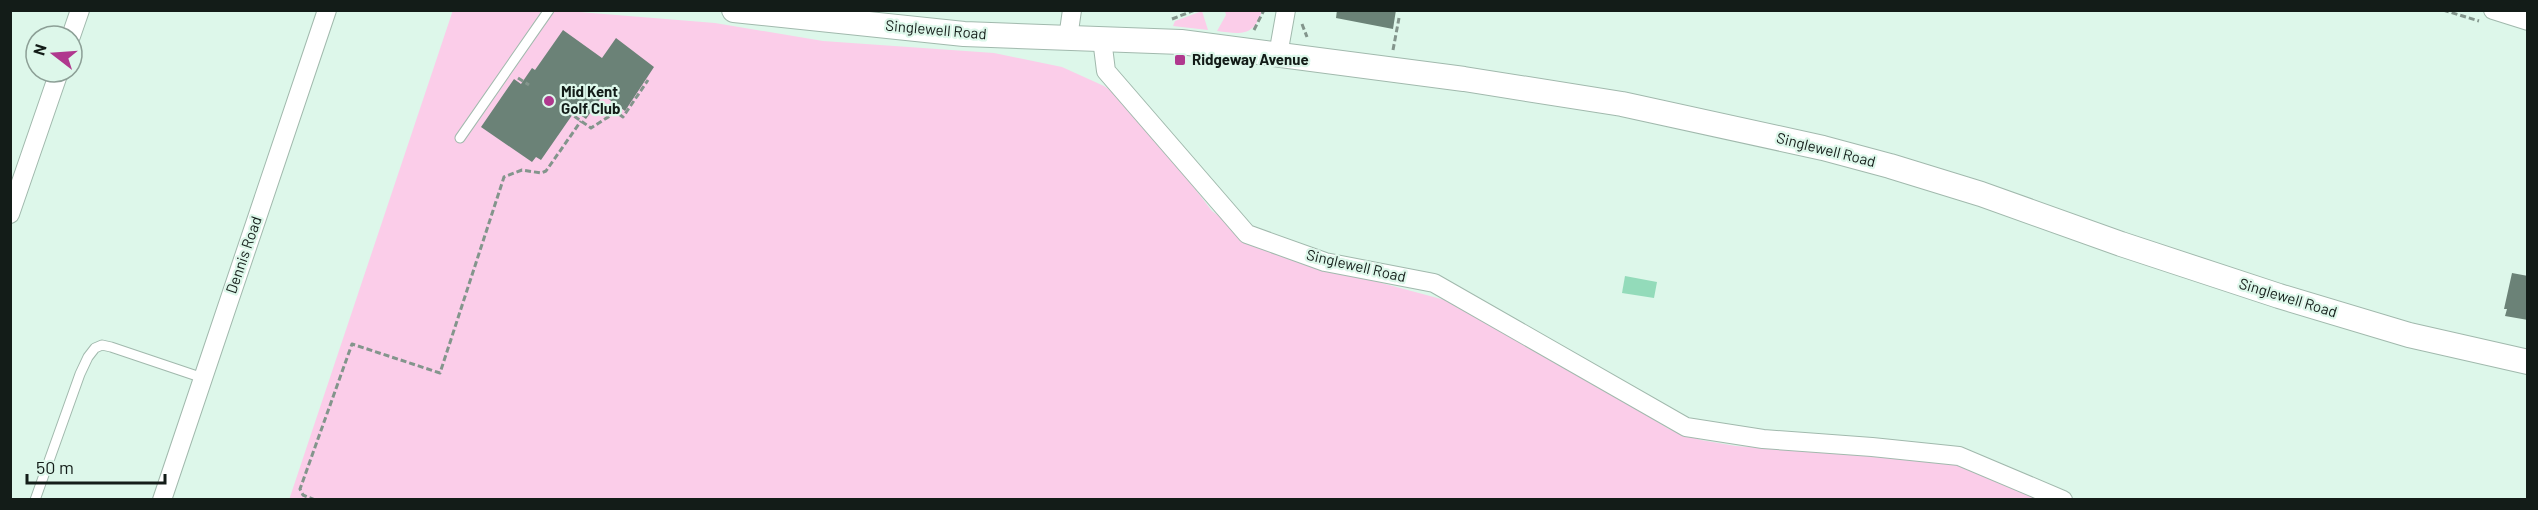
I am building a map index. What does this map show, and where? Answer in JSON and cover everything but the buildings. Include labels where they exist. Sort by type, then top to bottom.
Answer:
[{"type":"street","name":"Dennis Road","points":[[162,500],[327,10]]},
{"type":"street","name":"Singlewell Road","points":[[735,10],[964,34],[1172,41],[1602,100],[1824,148],[1959,187],[2153,255],[2305,304],[2409,335],[2528,362]]},
{"type":"street","points":[[1068,38],[1072,10]]},
{"type":"street","points":[[1278,55],[1286,10]]},
{"type":"street","points":[[2493,10],[2528,21]]},
{"type":"street","name":"Singlewell Road","points":[[1102,39],[1106,70],[1247,234],[1325,262],[1434,283],[1686,427],[1763,440],[1872,447],[1959,456],[2064,500]]},
{"type":"street","points":[[10,214],[55,84]]},
{"type":"lane","points":[[460,138],[549,10]]},
{"type":"lane","points":[[35,500],[80,374],[95,348],[102,345],[111,347],[203,378]]},
{"type":"path","points":[[1169,20],[1195,10]]},
{"type":"path","points":[[1257,27],[1264,10]]},
{"type":"path","points":[[1392,57],[1399,18]]},
{"type":"path","points":[[567,111],[591,128],[616,112],[623,117],[648,80]]},
{"type":"path","points":[[315,500],[303,495],[300,489],[352,344],[440,373],[504,177],[522,170],[541,173],[546,171],[581,121]]},
{"type":"shaded area","name":"Mid Kent Golf Club","points":[[453,10],[567,11],[715,23],[823,41],[994,53],[1062,67],[1104,86],[1128,102],[1212,211],[1253,241],[1326,268],[1467,306],[1669,429],[1701,440],[1736,446],[1944,461],[1982,470],[2049,500],[289,500]]},
{"type":"shaded area","points":[[1225,10],[1262,11],[1255,26],[1250,30],[1233,33],[1217,31],[1226,15]]},
{"type":"shaded area","points":[[1202,11],[1208,30],[1173,26],[1175,21]]},
{"type":"shaded area","points":[[1625,276],[1657,282],[1654,298],[1622,293]]},
{"type":"place","name":"Ridgeway Avenue","points":[[1180,60]]},
{"type":"place","name":"Mid Kent Golf Club","points":[[549,101]]}]
